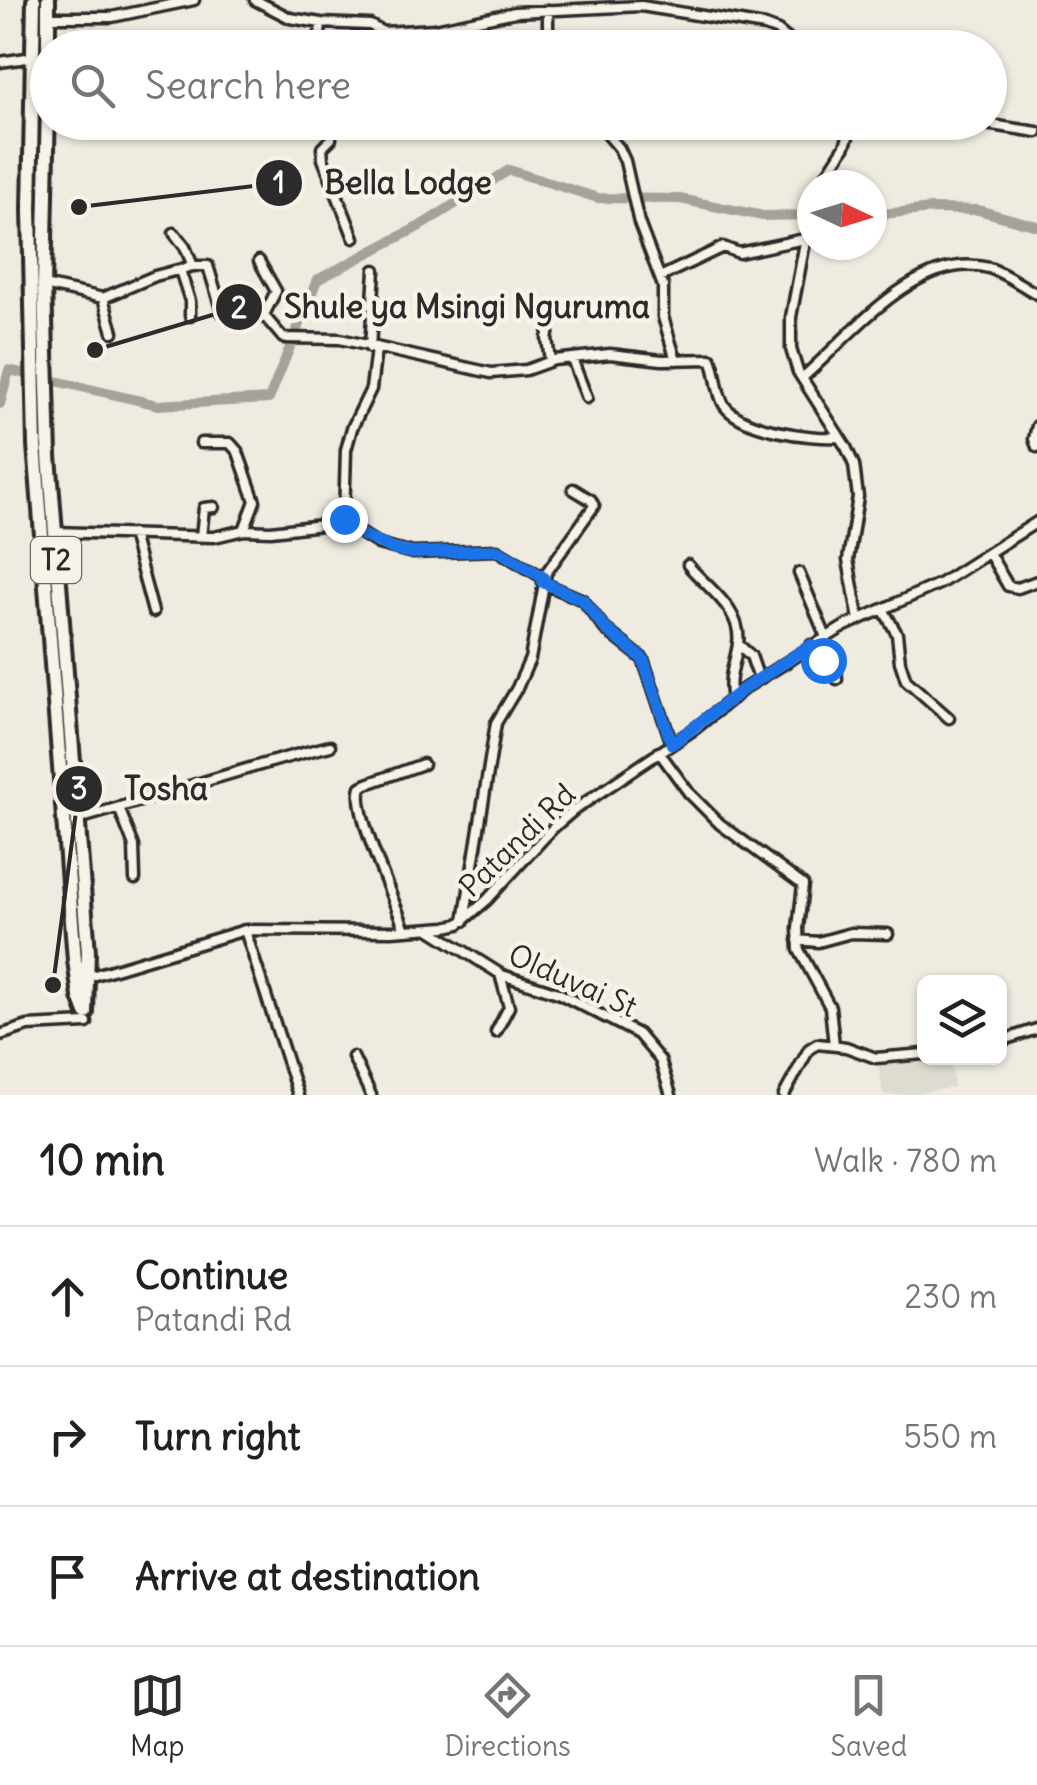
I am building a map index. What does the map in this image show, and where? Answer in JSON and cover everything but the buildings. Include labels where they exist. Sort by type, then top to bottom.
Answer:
[{"type":"highway","name":"T2","points":[[33,30],[34,0]]},
{"type":"highway","points":[[48,0],[48,30]]},
{"type":"highway","name":"T2","points":[[31,140],[35,445],[84,978]]},
{"type":"highway","name":"T2","points":[[47,140],[44,285],[61,698]]},
{"type":"highway","name":"T2","points":[[64,738],[78,819],[84,978]]},
{"type":"street","points":[[48,17],[112,17],[194,0]]},
{"type":"street","points":[[255,0],[285,16],[321,24],[370,25],[379,30]]},
{"type":"street","points":[[500,0],[503,13]]},
{"type":"street","points":[[425,30],[503,13],[640,6],[775,30]]},
{"type":"street","points":[[548,10],[548,30]]},
{"type":"street","points":[[320,30],[321,24]]},
{"type":"street","points":[[0,62],[30,57]]},
{"type":"street","points":[[1007,127],[1037,132]]},
{"type":"street","points":[[330,140],[321,149],[323,158],[354,238]]},
{"type":"street","points":[[611,140],[623,155],[639,223],[660,277],[665,294],[662,318],[676,360]]},
{"type":"street","points":[[830,170],[847,140]]},
{"type":"street","points":[[174,233],[185,246],[193,266]]},
{"type":"street","points":[[660,277],[722,247],[737,253],[751,252],[797,240]]},
{"type":"street","points":[[801,260],[790,331],[793,359],[851,456],[858,490],[848,560],[859,620]]},
{"type":"street","points":[[259,261],[276,291],[264,318]]},
{"type":"street","points":[[44,285],[104,298],[155,276],[193,266],[210,268],[222,312],[264,318],[283,338],[340,339],[476,372],[514,372],[550,361],[610,354],[676,360],[711,358],[724,404],[746,420],[808,437],[838,437]]},
{"type":"street","points":[[802,378],[875,310],[926,275],[947,266],[990,269],[1037,294]]},
{"type":"street","points":[[180,270],[190,301],[190,316]]},
{"type":"street","points":[[342,521],[346,450],[371,389],[375,270]]},
{"type":"street","points":[[104,298],[113,332]]},
{"type":"street","points":[[549,330],[550,361]]},
{"type":"street","points":[[572,360],[587,398]]},
{"type":"street","points":[[526,364],[538,365]]},
{"type":"street","points":[[1037,426],[1037,446]]},
{"type":"street","points":[[201,443],[232,444],[238,452],[255,502],[244,530]]},
{"type":"street","points":[[464,921],[496,723],[518,688],[530,659],[544,580],[594,506],[574,488]]},
{"type":"street","points":[[201,537],[204,508],[214,507]]},
{"type":"street","points":[[55,532],[201,537],[342,521],[378,544],[413,553],[498,550],[583,600],[606,629],[643,659],[672,744]]},
{"type":"street","name":"Patandi Rd","points":[[84,978],[245,930],[406,930],[464,921],[553,828],[759,679],[826,637],[940,583],[1037,522]]},
{"type":"street","points":[[132,534],[154,612]]},
{"type":"street","points":[[989,553],[1008,586],[1018,588],[1037,581]]},
{"type":"street","points":[[688,566],[729,608],[738,644],[729,678],[732,699]]},
{"type":"street","points":[[799,572],[826,637]]},
{"type":"street","points":[[883,609],[899,642],[906,680],[949,718]]},
{"type":"street","points":[[738,644],[751,656],[759,679]]},
{"type":"street","points":[[811,645],[819,657],[836,667],[838,679]]},
{"type":"street","points":[[78,819],[246,767],[330,746]]},
{"type":"street","points":[[659,752],[689,793],[720,824],[803,885],[798,940],[801,956],[830,1008],[834,1045]]},
{"type":"street","points":[[406,930],[368,833],[358,796],[367,784],[423,764]]},
{"type":"street","points":[[119,808],[134,846],[135,879]]},
{"type":"street","name":"Olduvai St","points":[[429,929],[500,974],[558,993],[638,1034],[660,1060],[671,1095]]},
{"type":"street","points":[[245,930],[298,1095]]},
{"type":"street","points":[[798,940],[815,942],[851,933],[888,934]]},
{"type":"street","points":[[496,1032],[509,1007],[500,974]]},
{"type":"street","points":[[0,1036],[28,1026],[87,1023]]},
{"type":"street","points":[[1007,1039],[1037,1029]]},
{"type":"street","points":[[784,1095],[810,1047],[817,1044],[876,1058],[917,1055]]},
{"type":"street","points":[[353,1056],[370,1095]]},
{"type":"shaded area","points":[[917,1058],[917,1065],[952,1065],[954,1087],[883,1095],[878,1062]]},
{"type":"waterway","points":[[0,404],[9,370],[158,405],[269,399],[317,280],[420,226],[509,170],[598,198],[680,199],[763,216],[797,215]]},
{"type":"waterway","points":[[887,214],[978,210],[1037,226]]},
{"type":"place","name":"Bella Lodge","points":[[79,207]]},
{"type":"place","name":"Shule ya Msingi Nguruma","points":[[95,350]]},
{"type":"place","name":"Tosha","points":[[53,985]]},
{"type":"route","points":[[344,519],[356,532],[396,550],[498,550],[544,578],[543,582],[583,600],[606,629],[643,659],[672,744],[745,688],[811,645],[823,660]]}]
